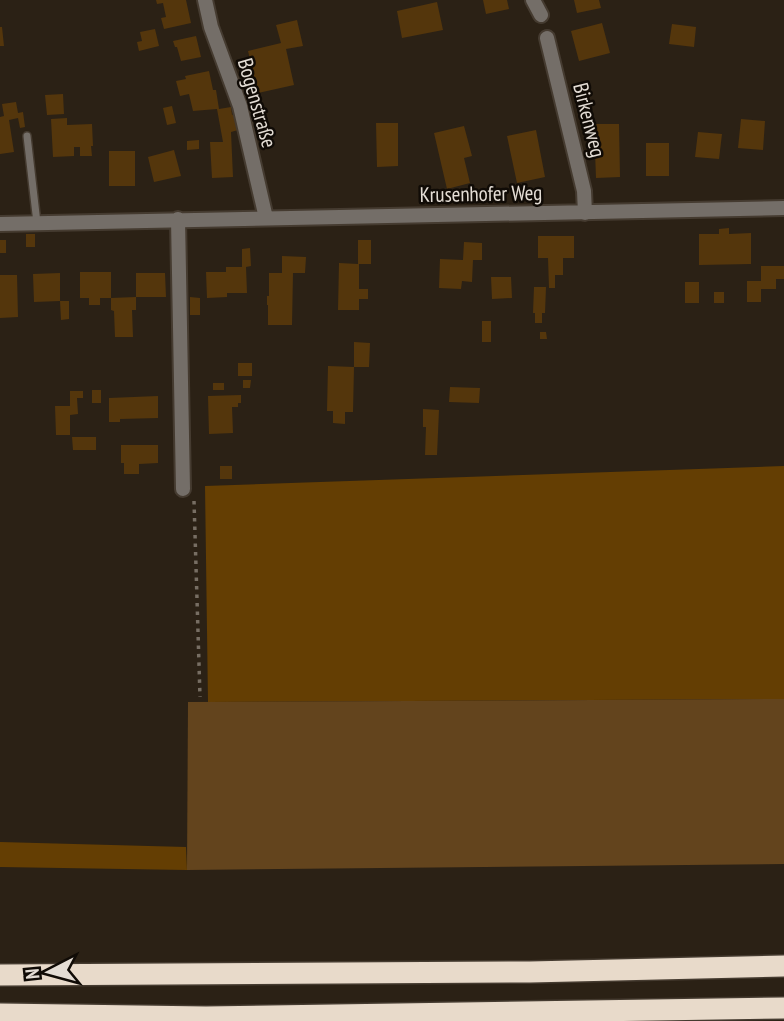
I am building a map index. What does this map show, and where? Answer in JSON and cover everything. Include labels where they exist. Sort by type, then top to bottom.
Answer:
[{"type":"highway","points":[[0,975],[516,972],[784,966]]},
{"type":"highway","points":[[0,1014],[211,1019],[784,1008]]},
{"type":"highway","points":[[706,1021],[742,1009]]},
{"type":"street","name":"Bogenstraße","points":[[205,0],[211,27],[240,106],[266,218]]},
{"type":"street","points":[[533,0],[541,15]]},
{"type":"street","name":"Birkenweg","points":[[547,38],[584,191],[584,213]]},
{"type":"street","name":"Krusenhofer Weg","points":[[0,223],[784,208]]},
{"type":"street","points":[[178,219],[183,489]]},
{"type":"lane","points":[[27,136],[37,223]]},
{"type":"path","points":[[183,489],[194,492],[200,697]]},
{"type":"shaded area","points":[[784,466],[784,699],[208,702],[205,486]]},
{"type":"shaded area","points":[[784,699],[784,864],[187,870],[188,702]]},
{"type":"shaded area","points":[[0,842],[186,847],[187,870],[0,867]]},
{"type":"building","points":[[156,0],[186,0],[191,23],[164,29],[161,18],[166,17],[163,3],[157,4]]},
{"type":"building","points":[[483,0],[507,0],[509,9],[486,14]]},
{"type":"building","points":[[574,0],[599,0],[601,8],[577,13]]},
{"type":"building","points":[[437,2],[443,30],[402,38],[397,11]]},
{"type":"building","points":[[297,20],[303,46],[286,49],[294,85],[258,93],[248,51],[281,43],[276,25]]},
{"type":"building","points":[[602,23],[610,53],[579,61],[571,31]]},
{"type":"building","points":[[672,24],[696,27],[694,47],[669,44]]},
{"type":"building","points":[[2,27],[4,46],[0,46]]},
{"type":"building","points":[[155,29],[159,46],[139,51],[137,42],[142,41],[140,32]]},
{"type":"building","points":[[196,36],[201,57],[181,61],[173,41]]},
{"type":"building","points":[[209,71],[219,109],[231,107],[238,130],[231,132],[233,177],[212,178],[210,142],[223,142],[217,109],[193,111],[189,94],[180,96],[176,81],[186,79],[185,76]]},
{"type":"building","points":[[63,94],[64,114],[47,115],[45,95]]},
{"type":"building","points":[[16,102],[18,113],[23,112],[25,127],[20,128],[18,118],[9,120],[14,152],[0,154],[0,117],[4,116],[2,104]]},
{"type":"building","points":[[172,106],[176,123],[167,125],[163,108]]},
{"type":"building","points":[[67,118],[67,125],[92,124],[92,156],[80,156],[80,147],[74,147],[74,156],[53,157],[51,119]]},
{"type":"building","points":[[741,119],[765,121],[763,150],[738,148]]},
{"type":"building","points":[[376,123],[398,123],[398,166],[377,167]]},
{"type":"building","points":[[594,124],[619,124],[620,177],[596,178]]},
{"type":"building","points":[[464,126],[472,156],[464,158],[470,183],[447,189],[434,133]]},
{"type":"building","points":[[536,130],[545,177],[517,183],[507,136]]},
{"type":"building","points":[[698,132],[722,134],[719,159],[695,157]]},
{"type":"building","points":[[199,140],[199,149],[187,150],[187,141]]},
{"type":"building","points":[[646,143],[669,143],[669,176],[646,176]]},
{"type":"building","points":[[174,150],[181,176],[154,182],[148,157]]},
{"type":"building","points":[[109,151],[135,151],[135,186],[109,186]]},
{"type":"building","points":[[729,228],[729,234],[751,233],[751,264],[699,265],[699,234],[719,234],[719,229]]},
{"type":"building","points":[[26,234],[35,234],[35,247],[26,247]]},
{"type":"building","points":[[538,236],[574,236],[574,258],[563,258],[563,275],[555,275],[555,288],[549,288],[548,258],[538,258]]},
{"type":"building","points":[[0,240],[6,240],[6,253],[0,253]]},
{"type":"building","points":[[358,240],[371,240],[371,264],[359,264],[359,289],[368,289],[368,299],[359,299],[359,310],[338,310],[339,263],[358,264]]},
{"type":"building","points":[[464,242],[482,243],[482,260],[473,260],[472,282],[462,281],[461,289],[439,288],[440,259],[463,260]]},
{"type":"building","points":[[250,248],[251,266],[246,267],[247,293],[227,293],[227,297],[207,298],[206,272],[226,272],[226,267],[242,267],[242,249]]},
{"type":"building","points":[[282,256],[306,257],[305,273],[293,273],[292,325],[268,325],[269,273],[282,273]]},
{"type":"building","points":[[761,266],[784,266],[784,279],[776,279],[776,289],[761,289],[761,302],[747,302],[747,281],[761,281]]},
{"type":"building","points":[[80,272],[111,272],[111,298],[100,298],[100,305],[89,305],[89,298],[80,298]]},
{"type":"building","points":[[60,273],[60,301],[34,302],[33,274]]},
{"type":"building","points":[[136,273],[165,273],[166,297],[136,297]]},
{"type":"building","points":[[0,275],[17,275],[18,317],[0,318]]},
{"type":"building","points":[[491,277],[511,277],[512,298],[492,299]]},
{"type":"building","points":[[685,282],[699,282],[699,303],[685,303]]},
{"type":"building","points":[[534,287],[546,287],[542,323],[535,323]]},
{"type":"building","points":[[714,292],[724,292],[724,303],[714,303]]},
{"type":"building","points":[[136,297],[136,310],[132,310],[133,337],[115,337],[111,298]]},
{"type":"building","points":[[190,297],[200,298],[200,315],[190,315]]},
{"type":"building","points":[[60,301],[69,301],[69,319],[61,320]]},
{"type":"building","points":[[482,321],[491,321],[491,342],[482,342]]},
{"type":"building","points":[[540,332],[546,332],[547,339],[540,339]]},
{"type":"building","points":[[354,342],[370,343],[369,367],[354,367]]},
{"type":"building","points":[[238,363],[252,363],[252,376],[238,376]]},
{"type":"building","points":[[328,366],[354,367],[353,412],[345,412],[345,424],[333,423],[333,411],[327,411]]},
{"type":"building","points":[[243,380],[251,380],[250,388],[243,388]]},
{"type":"building","points":[[213,383],[224,383],[224,390],[213,390]]},
{"type":"building","points":[[450,387],[480,388],[479,403],[449,402]]},
{"type":"building","points":[[92,390],[101,390],[101,403],[92,403]]},
{"type":"building","points":[[70,391],[83,391],[83,398],[77,398],[78,414],[70,415],[70,435],[56,435],[55,406],[70,406]]},
{"type":"building","points":[[241,395],[238,407],[232,407],[233,433],[209,434],[208,396]]},
{"type":"building","points":[[158,396],[158,418],[109,422],[109,398]]},
{"type":"building","points":[[423,409],[439,410],[437,455],[425,455],[426,427],[423,427]]},
{"type":"building","points":[[72,437],[96,437],[96,450],[73,450]]},
{"type":"building","points":[[121,445],[158,445],[158,463],[139,464],[139,474],[124,474]]},
{"type":"building","points":[[220,466],[232,466],[232,479],[220,479]]}]
